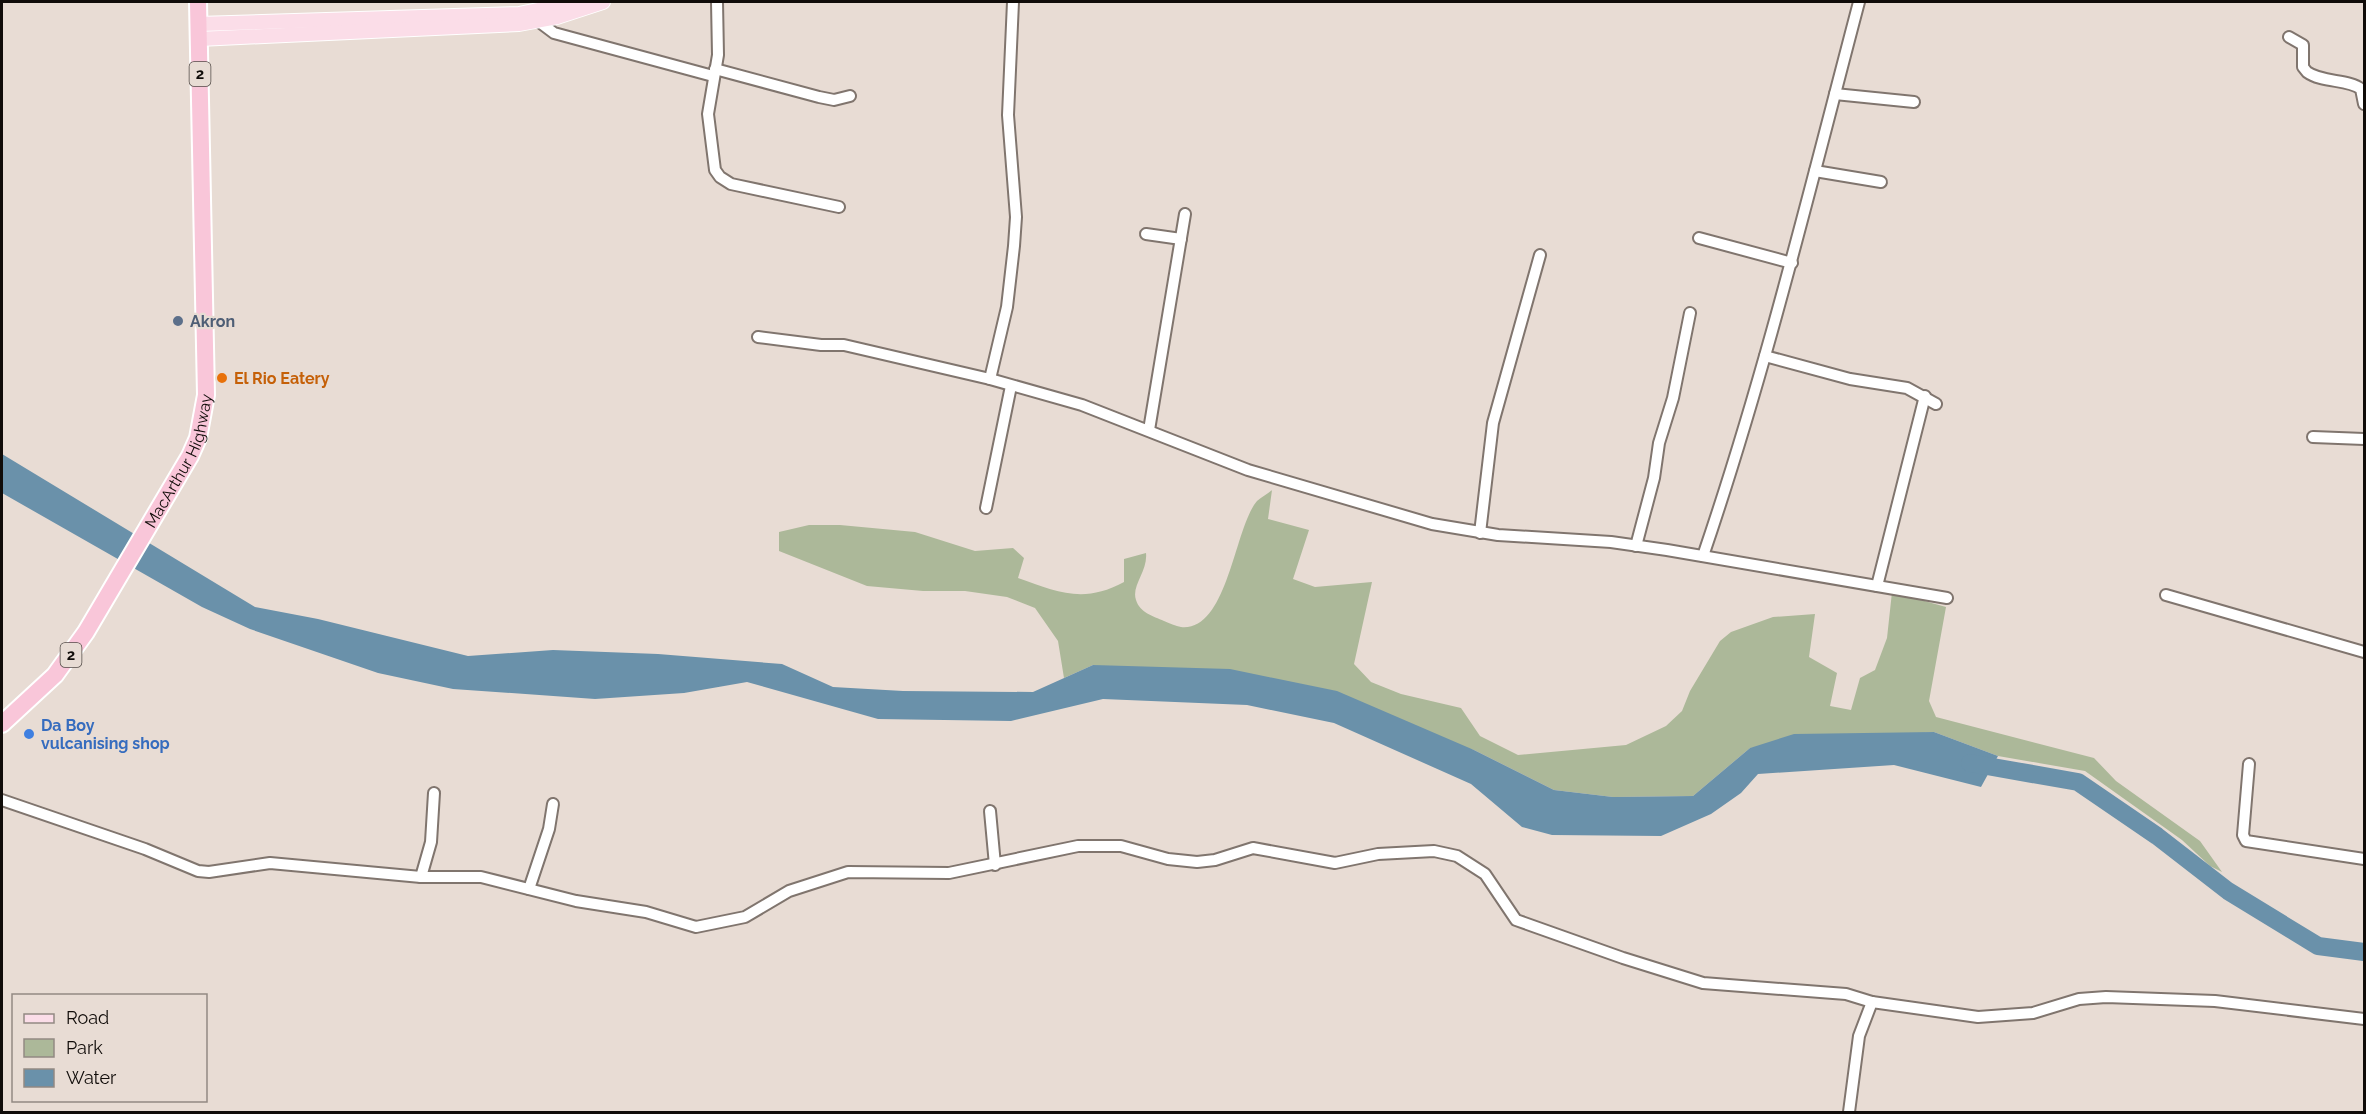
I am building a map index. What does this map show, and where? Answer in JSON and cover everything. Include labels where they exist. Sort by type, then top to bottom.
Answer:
[{"type":"highway","name":"MacArthur Highway","points":[[2,723],[55,675],[109,594],[160,509],[198,438],[206,395],[198,2]]},
{"type":"main road","points":[[199,31],[519,14],[576,2]]},
{"type":"main road","points":[[199,31],[519,24],[538,21],[603,2]]},
{"type":"street","points":[[717,2],[718,55],[714,73],[709,135],[712,161],[720,177],[732,184],[839,207]]},
{"type":"street","points":[[990,379],[1007,307],[1016,227],[1008,115],[1013,2]]},
{"type":"street","points":[[1703,556],[1741,445],[1792,263],[1859,2]]},
{"type":"street","points":[[538,21],[554,33],[714,73],[834,100],[850,96]]},
{"type":"street","points":[[2289,37],[2303,45],[2303,68],[2307,72],[2344,84],[2356,85],[2361,89],[2364,104]]},
{"type":"street","points":[[1835,94],[1914,102]]},
{"type":"street","points":[[1815,171],[1881,182]]},
{"type":"street","points":[[1149,430],[1185,214]]},
{"type":"street","points":[[1146,234],[1181,239]]},
{"type":"street","points":[[1699,238],[1792,263]]},
{"type":"street","points":[[1480,533],[1493,423],[1540,255]]},
{"type":"street","points":[[1636,546],[1659,442],[1673,398],[1690,313]]},
{"type":"street","points":[[758,337],[822,345],[844,345],[990,379],[1082,405],[1216,458],[1404,518],[1480,533],[1636,546],[1947,598]]},
{"type":"street","points":[[1765,356],[1850,379],[1907,388],[1936,404]]},
{"type":"street","points":[[986,508],[1011,386]]},
{"type":"street","points":[[1877,586],[1924,396]]},
{"type":"street","points":[[2313,437],[2364,440]]},
{"type":"street","points":[[2166,595],[2364,652]]},
{"type":"street","points":[[2249,764],[2243,835],[2246,841],[2364,859]]},
{"type":"street","points":[[421,877],[431,842],[434,793]]},
{"type":"street","points":[[2,800],[145,849],[198,871],[270,863],[421,877],[482,877],[704,927],[745,917],[789,891],[848,872],[950,873],[1070,847],[1121,846],[1168,859],[1197,862],[1215,860],[1253,848],[1335,863],[1408,851],[1450,853],[1485,874],[1513,918],[1531,926],[1703,982],[1846,994],[1872,1002],[1966,1015],[2002,1017],[2033,1013],[2079,999],[2106,997],[2215,1001],[2364,1019]]},
{"type":"street","points":[[529,889],[549,829],[553,804]]},
{"type":"street","points":[[990,811],[995,865]]},
{"type":"street","points":[[1849,1113],[1859,1036],[1872,1002]]},
{"type":"green space","points":[[1272,490],[1268,519],[1309,530],[1293,579],[1315,587],[1372,582],[1354,664],[1371,682],[1401,694],[1461,708],[1480,736],[1518,755],[1626,745],[1666,726],[1682,711],[1690,691],[1720,641],[1731,632],[1773,617],[1815,614],[1809,657],[1837,673],[1830,706],[1851,710],[1860,678],[1875,670],[1887,638],[1892,592],[1946,607],[1929,701],[1936,717],[2094,758],[2116,781],[2200,841],[2222,872],[2210,866],[2182,840],[2085,771],[1998,756],[1934,732],[1750,748],[1693,796],[1613,797],[1554,790],[1474,750],[1093,665],[1064,678],[1058,641],[1035,608],[1007,597],[965,591],[923,591],[867,586],[779,551],[779,532],[809,525],[840,525],[915,532],[975,551],[1013,548],[1024,558],[1018,578],[1071,594],[1096,593],[1124,582],[1124,559],[1146,553],[1145,566],[1136,589],[1136,600],[1147,614],[1181,627],[1197,624],[1209,613],[1220,596],[1249,514],[1257,501]]},
{"type":"water","points":[[2,454],[255,607],[318,619],[468,656],[553,650],[658,654],[782,664],[833,687],[903,691],[1033,692],[1093,665],[1230,669],[1337,691],[1474,750],[1554,790],[1613,797],[1693,796],[1750,748],[1794,734],[1934,732],[1998,756],[1981,787],[1894,765],[1758,774],[1741,793],[1711,814],[1661,836],[1552,835],[1522,827],[1471,784],[1334,723],[1247,705],[1103,699],[1011,721],[878,719],[747,682],[684,693],[595,699],[453,689],[378,673],[250,629],[202,607],[2,493]]},
{"type":"waterway","points":[[1970,763],[2078,782],[2157,836],[2228,891],[2318,946],[2364,952]]},
{"type":"place","name":"Akron","points":[[178,321]]},
{"type":"place","name":"El Rio Eatery","points":[[222,378]]},
{"type":"place","name":"Da Boy vulcanising shop","points":[[29,734]]}]
